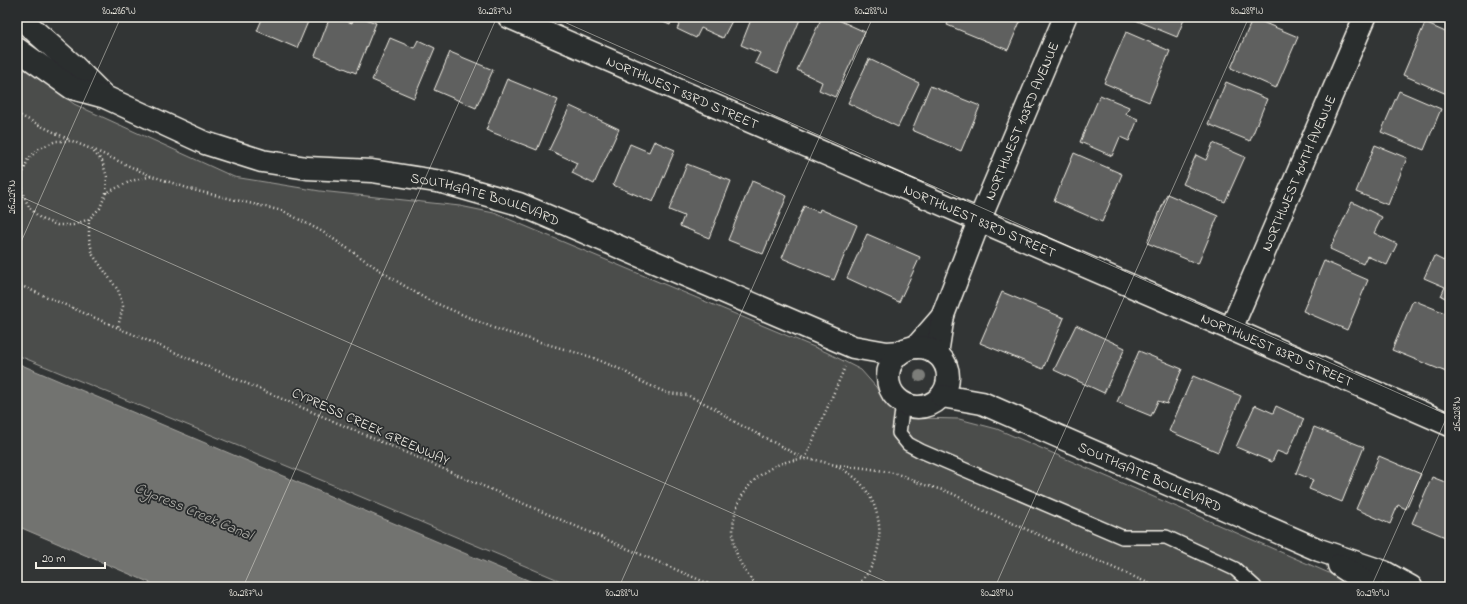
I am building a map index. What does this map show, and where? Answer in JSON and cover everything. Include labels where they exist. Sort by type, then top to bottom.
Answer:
[{"type":"street","name":"SOUTHGATE BOULEVARD","points":[[19,17],[74,66],[105,97]]},
{"type":"street","name":"NORTHWEST 83RD STREET","points":[[509,17],[1232,329],[1450,425]]},
{"type":"street","name":"NORTHWEST 103RD AVENUE","points":[[942,362],[943,315],[979,221],[1065,17]]},
{"type":"street","name":"NORTHWEST 104TH AVENUE","points":[[1232,329],[1365,17]]},
{"type":"street","name":"SOUTHGATE BOULEVARD","points":[[17,49],[72,88],[105,97],[205,143],[262,161],[307,168],[372,171],[442,182],[519,204],[850,355],[874,364],[888,384]]},
{"type":"street","name":"NORTHWEST 103RD AVENUE","points":[[909,350],[943,315]]},
{"type":"street","name":"SOUTHGATE BOULEVARD","points":[[850,355],[909,350]]},
{"type":"street","points":[[909,350],[930,350],[942,362],[948,383],[942,396],[936,402],[928,406],[919,407],[903,403],[896,398],[888,384],[890,366],[894,358],[909,350]]},
{"type":"street","name":"SOUTHGATE BOULEVARD","points":[[942,362],[964,387],[982,402]]},
{"type":"street","name":"SOUTHGATE BOULEVARD","points":[[942,396],[982,402],[1319,550],[1384,572],[1411,587]]},
{"type":"street","name":"SOUTHGATE BOULEVARD","points":[[1319,550],[1372,587]]},
{"type":"lane","points":[[903,403],[899,433],[908,444],[921,451],[1122,537],[1166,538],[1234,569],[1255,587]]},
{"type":"path","points":[[17,114],[72,141],[152,176],[193,190],[282,211],[323,232],[426,299],[496,329],[591,357],[622,370],[640,381],[667,392],[687,395],[714,408],[733,421],[805,459]]},
{"type":"path","points":[[17,131],[21,150],[22,192],[29,207],[41,219],[57,225],[73,225],[89,218],[100,208],[106,193],[107,177],[102,161],[90,149]]},
{"type":"path","points":[[17,187],[28,160],[40,148],[56,141],[72,141]]},
{"type":"path","points":[[106,193],[131,181],[152,176]]},
{"type":"path","points":[[89,218],[89,238],[93,255],[118,290],[123,306],[118,327]]},
{"type":"path","name":"CYPRESS CREEK GREENWAY","points":[[17,284],[716,587]]},
{"type":"path","points":[[805,459],[850,355]]},
{"type":"path","points":[[759,587],[751,580],[741,566],[735,551],[733,534],[734,518],[739,502],[748,488],[759,476],[768,470],[789,461],[805,459],[820,460],[834,464],[898,474],[919,483],[952,493],[978,508],[1157,587]]},
{"type":"path","points":[[834,464],[849,473],[862,485],[872,500],[878,517],[880,534],[877,552],[870,568],[860,583],[855,587]]},
{"type":"shaded area","points":[[17,60],[74,104],[234,177],[320,191],[460,206],[494,213],[826,352],[861,370],[876,387],[888,406],[919,418],[959,419],[997,429],[1329,573],[1352,587],[575,587],[333,485],[17,355]]},
{"type":"water","name":"Cypress Creek Canal","points":[[17,363],[544,587],[160,587],[17,526]]},
{"type":"building","points":[[263,17],[310,17],[297,48],[257,31]]},
{"type":"building","points":[[330,17],[336,17],[352,23],[354,17],[361,17],[376,23],[356,73],[315,56]]},
{"type":"building","points":[[651,17],[673,17],[670,25]]},
{"type":"building","points":[[683,17],[734,17],[723,38],[701,28],[696,38],[677,29]]},
{"type":"building","points":[[752,17],[801,17],[778,73],[755,63],[760,53],[741,45]]},
{"type":"building","points":[[822,17],[832,17],[865,32],[835,97],[819,90],[822,82],[797,70]]},
{"type":"building","points":[[950,17],[1022,17],[1008,50],[947,25]]},
{"type":"building","points":[[1134,17],[1185,17],[1177,37],[1133,19]]},
{"type":"building","points":[[1253,18],[1298,37],[1276,88],[1231,68]]},
{"type":"building","points":[[1425,23],[1450,34],[1449,95],[1403,75]]},
{"type":"building","points":[[1126,32],[1170,51],[1149,102],[1104,83]]},
{"type":"building","points":[[390,38],[414,48],[418,40],[435,48],[414,98],[372,80]]},
{"type":"building","points":[[450,52],[493,70],[476,108],[434,90]]},
{"type":"building","points":[[869,59],[919,83],[898,127],[848,103]]},
{"type":"building","points":[[507,79],[558,100],[537,150],[486,130]]},
{"type":"building","points":[[1226,82],[1267,99],[1250,141],[1208,124]]},
{"type":"building","points":[[930,86],[980,106],[961,151],[912,130]]},
{"type":"building","points":[[1399,91],[1441,109],[1424,150],[1381,132]]},
{"type":"building","points":[[1100,95],[1129,107],[1126,114],[1138,119],[1129,141],[1120,137],[1112,156],[1080,142]]},
{"type":"building","points":[[570,106],[619,129],[594,184],[572,173],[577,163],[549,150]]},
{"type":"building","points":[[654,141],[675,150],[653,202],[613,185],[630,144],[649,152]]},
{"type":"building","points":[[1213,143],[1245,157],[1225,202],[1183,184],[1196,155],[1206,160]]},
{"type":"building","points":[[1375,145],[1407,158],[1388,205],[1356,192]]},
{"type":"building","points":[[1074,153],[1122,174],[1102,222],[1054,201]]},
{"type":"building","points":[[687,164],[731,181],[709,238],[680,226],[684,216],[669,210]]},
{"type":"building","points":[[752,181],[787,196],[763,254],[728,240]]},
{"type":"building","points":[[1167,194],[1218,216],[1198,264],[1147,243]]},
{"type":"building","points":[[1352,202],[1382,217],[1374,233],[1397,244],[1387,265],[1367,256],[1363,264],[1330,249]]},
{"type":"building","points":[[804,206],[819,212],[820,209],[857,225],[834,280],[782,258]]},
{"type":"building","points":[[867,234],[920,257],[899,302],[847,278]]},
{"type":"building","points":[[1450,247],[1450,300],[1441,296],[1445,287],[1424,278],[1434,256],[1444,261]]},
{"type":"building","points":[[1324,261],[1368,280],[1347,330],[1303,311]]},
{"type":"building","points":[[1002,292],[1064,318],[1043,369],[980,343]]},
{"type":"building","points":[[1413,300],[1450,315],[1450,364],[1446,372],[1392,350]]},
{"type":"building","points":[[1076,325],[1125,348],[1104,393],[1054,370]]},
{"type":"building","points":[[1139,351],[1182,369],[1167,404],[1158,401],[1151,416],[1117,402]]},
{"type":"building","points":[[1193,376],[1241,396],[1218,452],[1169,431]]},
{"type":"building","points":[[1255,405],[1273,413],[1276,406],[1304,419],[1287,455],[1277,451],[1272,462],[1236,447]]},
{"type":"building","points":[[1314,427],[1364,447],[1342,502],[1309,489],[1313,480],[1296,473]]},
{"type":"building","points":[[1379,456],[1421,474],[1406,509],[1398,505],[1390,524],[1356,509]]},
{"type":"building","points":[[1432,477],[1450,484],[1450,539],[1412,523]]}]
